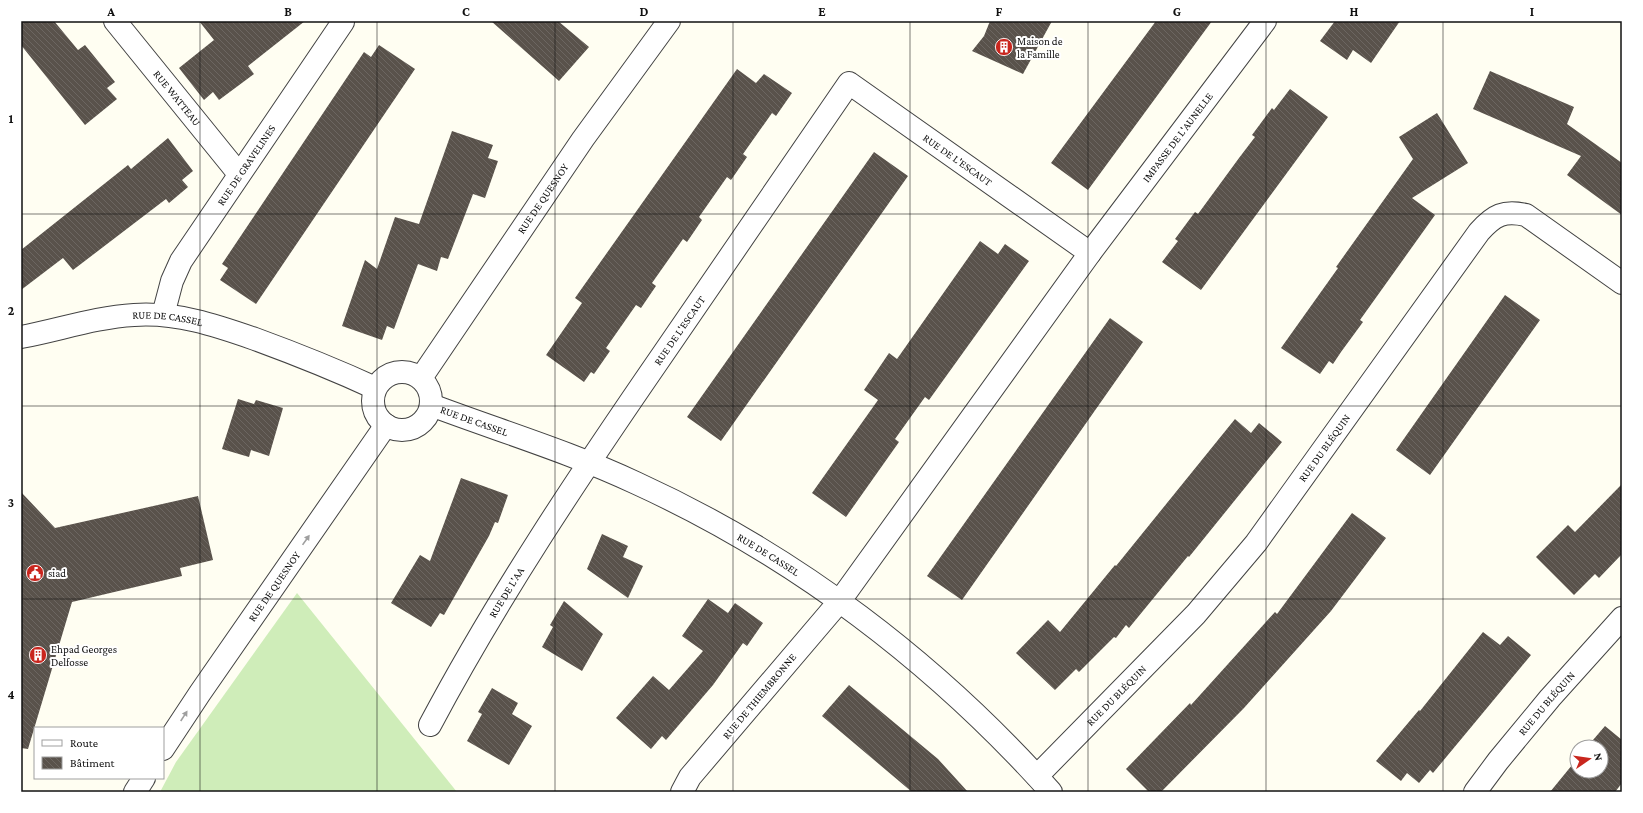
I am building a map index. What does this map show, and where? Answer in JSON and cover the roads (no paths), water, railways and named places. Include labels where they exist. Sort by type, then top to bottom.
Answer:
[{"type":"street","name":"RUE WATTEAU","points":[[115,21],[239,174]]},
{"type":"street","name":"IMPASSE DE L'AUNELLE","points":[[1090,253],[1264,21]]},
{"type":"street","name":"RUE DE GRAVELINES","points":[[163,315],[177,268],[343,22]]},
{"type":"street","name":"RUE DE QUESNOY","points":[[421,378],[583,139],[667,22]]},
{"type":"street","name":"RUE DE L'ESCAUT","points":[[588,462],[849,84],[1090,253]]},
{"type":"street","name":"RUE DU BLÉQUIN","points":[[1044,784],[1196,614],[1256,543],[1479,232],[1488,222],[1513,212],[1526,215],[1622,283]]},
{"type":"street","points":[[839,602],[1090,253]]},
{"type":"street","name":"RUE DE CASSEL","points":[[21,337],[104,319],[134,315],[163,315],[192,319],[230,330],[294,353],[376,388]]},
{"type":"street","points":[[405,371],[421,378],[431,395],[431,405],[428,414],[422,422],[405,430],[396,429],[386,425],[375,413],[373,396],[380,380],[396,372],[405,371]]},
{"type":"street","name":"RUE DE CASSEL","points":[[431,405],[588,462],[642,486],[716,522],[796,571],[839,602],[940,682],[998,735],[1044,784]]},
{"type":"street","name":"RUE DE QUESNOY","points":[[164,747],[200,692],[386,425]]},
{"type":"street","name":"RUE DE L'AA","points":[[430,725],[452,683],[513,579],[588,462]]},
{"type":"street","name":"RUE DE THIEMBRONNE","points":[[682,792],[690,777],[839,602]]},
{"type":"street","name":"RUE DU BLÉQUIN","points":[[1475,792],[1498,760],[1550,698],[1622,618]]},
{"type":"street","points":[[135,792],[143,779]]},
{"type":"place","name":"Maison de la Famille","points":[[1004,47]]},
{"type":"place","name":"siad","points":[[35,573]]},
{"type":"place","name":"Ehpad Georges Delfosse","points":[[38,655]]}]
